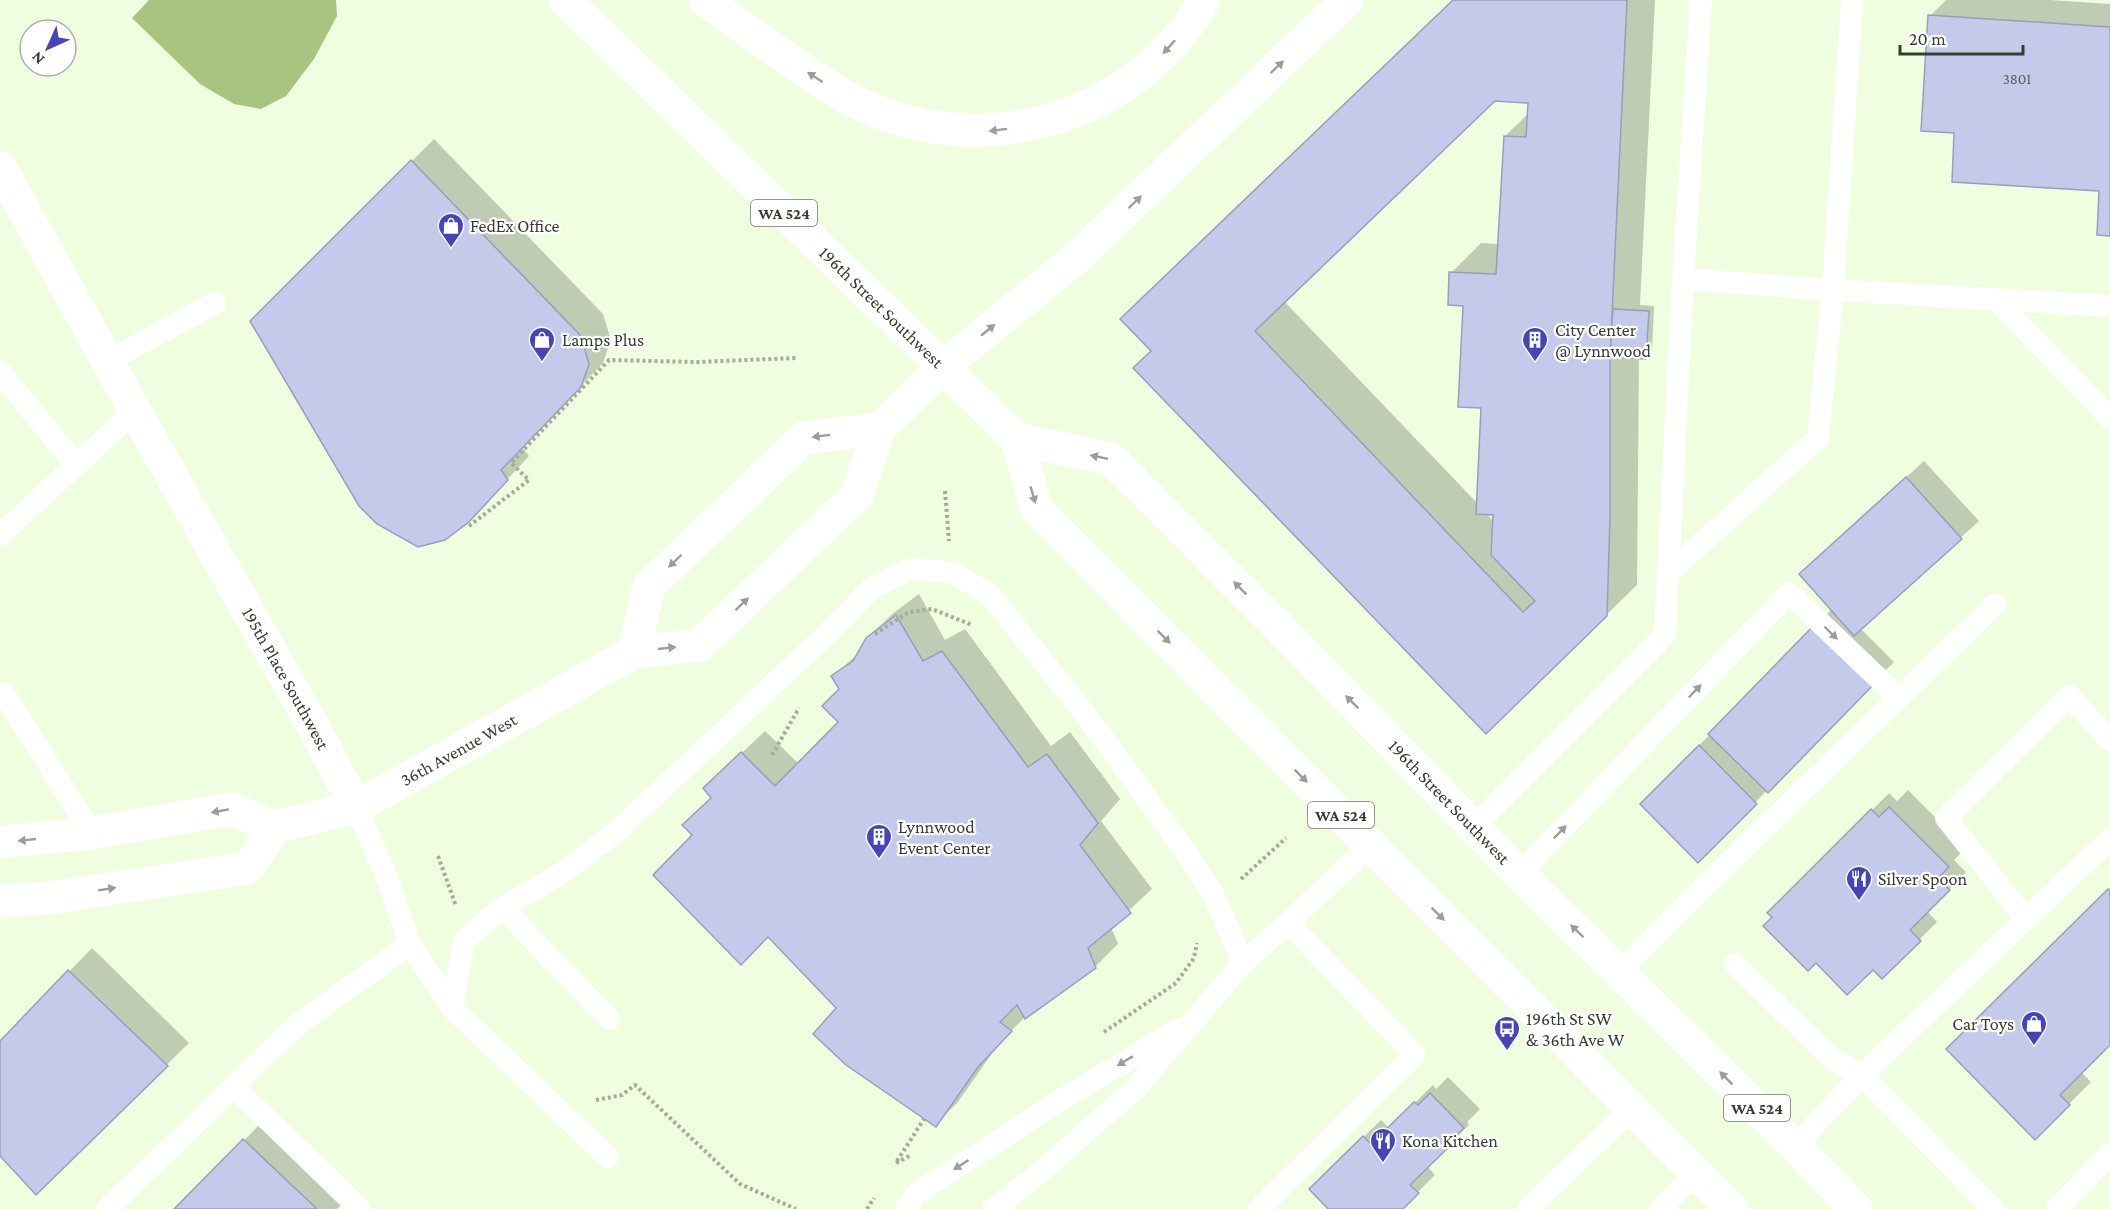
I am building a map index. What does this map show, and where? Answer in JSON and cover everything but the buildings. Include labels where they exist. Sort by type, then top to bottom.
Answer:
[{"type":"main road","name":"196th Street Southwest","points":[[565,0],[1017,439],[1111,459],[1282,630],[1519,874],[1856,1209]]},
{"type":"main road","points":[[705,0],[814,77],[863,106],[909,123],[945,130],[986,131],[1025,126],[1061,117],[1091,105],[1121,88],[1168,50],[1196,15],[1204,0]]},
{"type":"main road","name":"36th Avenue West","points":[[275,827],[356,807],[634,652],[700,645],[858,495],[879,429],[943,367],[1076,258],[1347,0]]},
{"type":"main road","name":"195th Place Southwest","points":[[0,167],[298,699],[356,807]]},
{"type":"main road","points":[[634,652],[649,586],[804,438],[879,429]]},
{"type":"main road","name":"WA 524","points":[[1017,439],[1037,510],[1732,1209]]},
{"type":"main road","points":[[0,843],[92,833],[231,809],[275,827],[248,868],[49,897],[0,901]]},
{"type":"lane","points":[[1473,827],[1665,635],[1683,279],[1701,0]]},
{"type":"lane","points":[[1667,574],[1818,438],[1833,290],[1852,0]]},
{"type":"lane","points":[[1683,279],[2110,306]]},
{"type":"lane","points":[[1996,300],[2110,418]]},
{"type":"lane","points":[[108,361],[214,303]]},
{"type":"lane","points":[[0,372],[76,465]]},
{"type":"lane","points":[[0,535],[135,411]]},
{"type":"lane","points":[[452,1008],[464,941],[503,907],[562,873],[616,832],[822,639],[872,588],[910,569],[952,572],[990,595],[1086,715],[1185,851],[1213,894],[1243,963]]},
{"type":"lane","points":[[1519,874],[1789,593],[1898,698]]},
{"type":"lane","points":[[1619,972],[1995,604]]},
{"type":"lane","points":[[1,692],[92,833]]},
{"type":"lane","points":[[2026,919],[1946,818],[2069,696],[2110,740]]},
{"type":"lane","name":"195th Place Southwest","points":[[356,807],[386,875],[411,944],[452,1008],[608,1157]]},
{"type":"lane","points":[[1795,1146],[1862,1076],[2110,839]]},
{"type":"lane","points":[[993,1209],[1031,1180],[1135,1089],[1243,963],[1370,845]]},
{"type":"lane","points":[[503,907],[609,1019]]},
{"type":"lane","points":[[1259,1209],[1416,1054],[1288,923]]},
{"type":"lane","points":[[107,1209],[297,1024],[411,944]]},
{"type":"lane","points":[[1735,964],[1832,1059],[1862,1076],[1993,1209]]},
{"type":"lane","points":[[906,1209],[916,1194],[1041,1112],[1194,1020]]},
{"type":"lane","points":[[233,1086],[360,1209]]},
{"type":"lane","points":[[1528,1209],[1632,1109]]},
{"type":"lane","points":[[2056,1209],[2110,1154]]},
{"type":"lane","points":[[1660,1209],[1696,1173]]},
{"type":"path","points":[[469,526],[529,480],[511,463],[609,360],[698,363],[796,358]]},
{"type":"path","points":[[872,637],[909,612],[932,609],[975,627]]},
{"type":"path","points":[[772,755],[800,707]]},
{"type":"path","points":[[438,856],[458,910],[474,932]]},
{"type":"path","points":[[1100,1035],[1176,983],[1194,958],[1197,940]]},
{"type":"path","points":[[590,1098],[597,1100],[622,1095],[635,1085],[740,1184],[796,1209]]},
{"type":"path","points":[[890,1172],[924,1119]]},
{"type":"path","points":[[896,1163],[915,1153]]},
{"type":"path","points":[[867,1209],[879,1190]]},
{"type":"shaded area","points":[[149,0],[336,0],[337,16],[314,59],[286,96],[261,109],[234,104],[200,84],[132,18]]},
{"type":"place","name":"FedEx Office","points":[[451,249]]},
{"type":"place","name":"Lamps Plus","points":[[542,363]]},
{"type":"place","name":"City Center @ Lynnwood","points":[[1535,363]]},
{"type":"place","name":"Lynnwood Event Center","points":[[879,860]]},
{"type":"place","name":"Silver Spoon","points":[[1859,902]]},
{"type":"place","name":"Car Toys","points":[[2034,1047]]},
{"type":"place","name":"196th St SW & 36th Ave W","points":[[1507,1052]]},
{"type":"place","name":"Kona Kitchen","points":[[1383,1164]]}]
